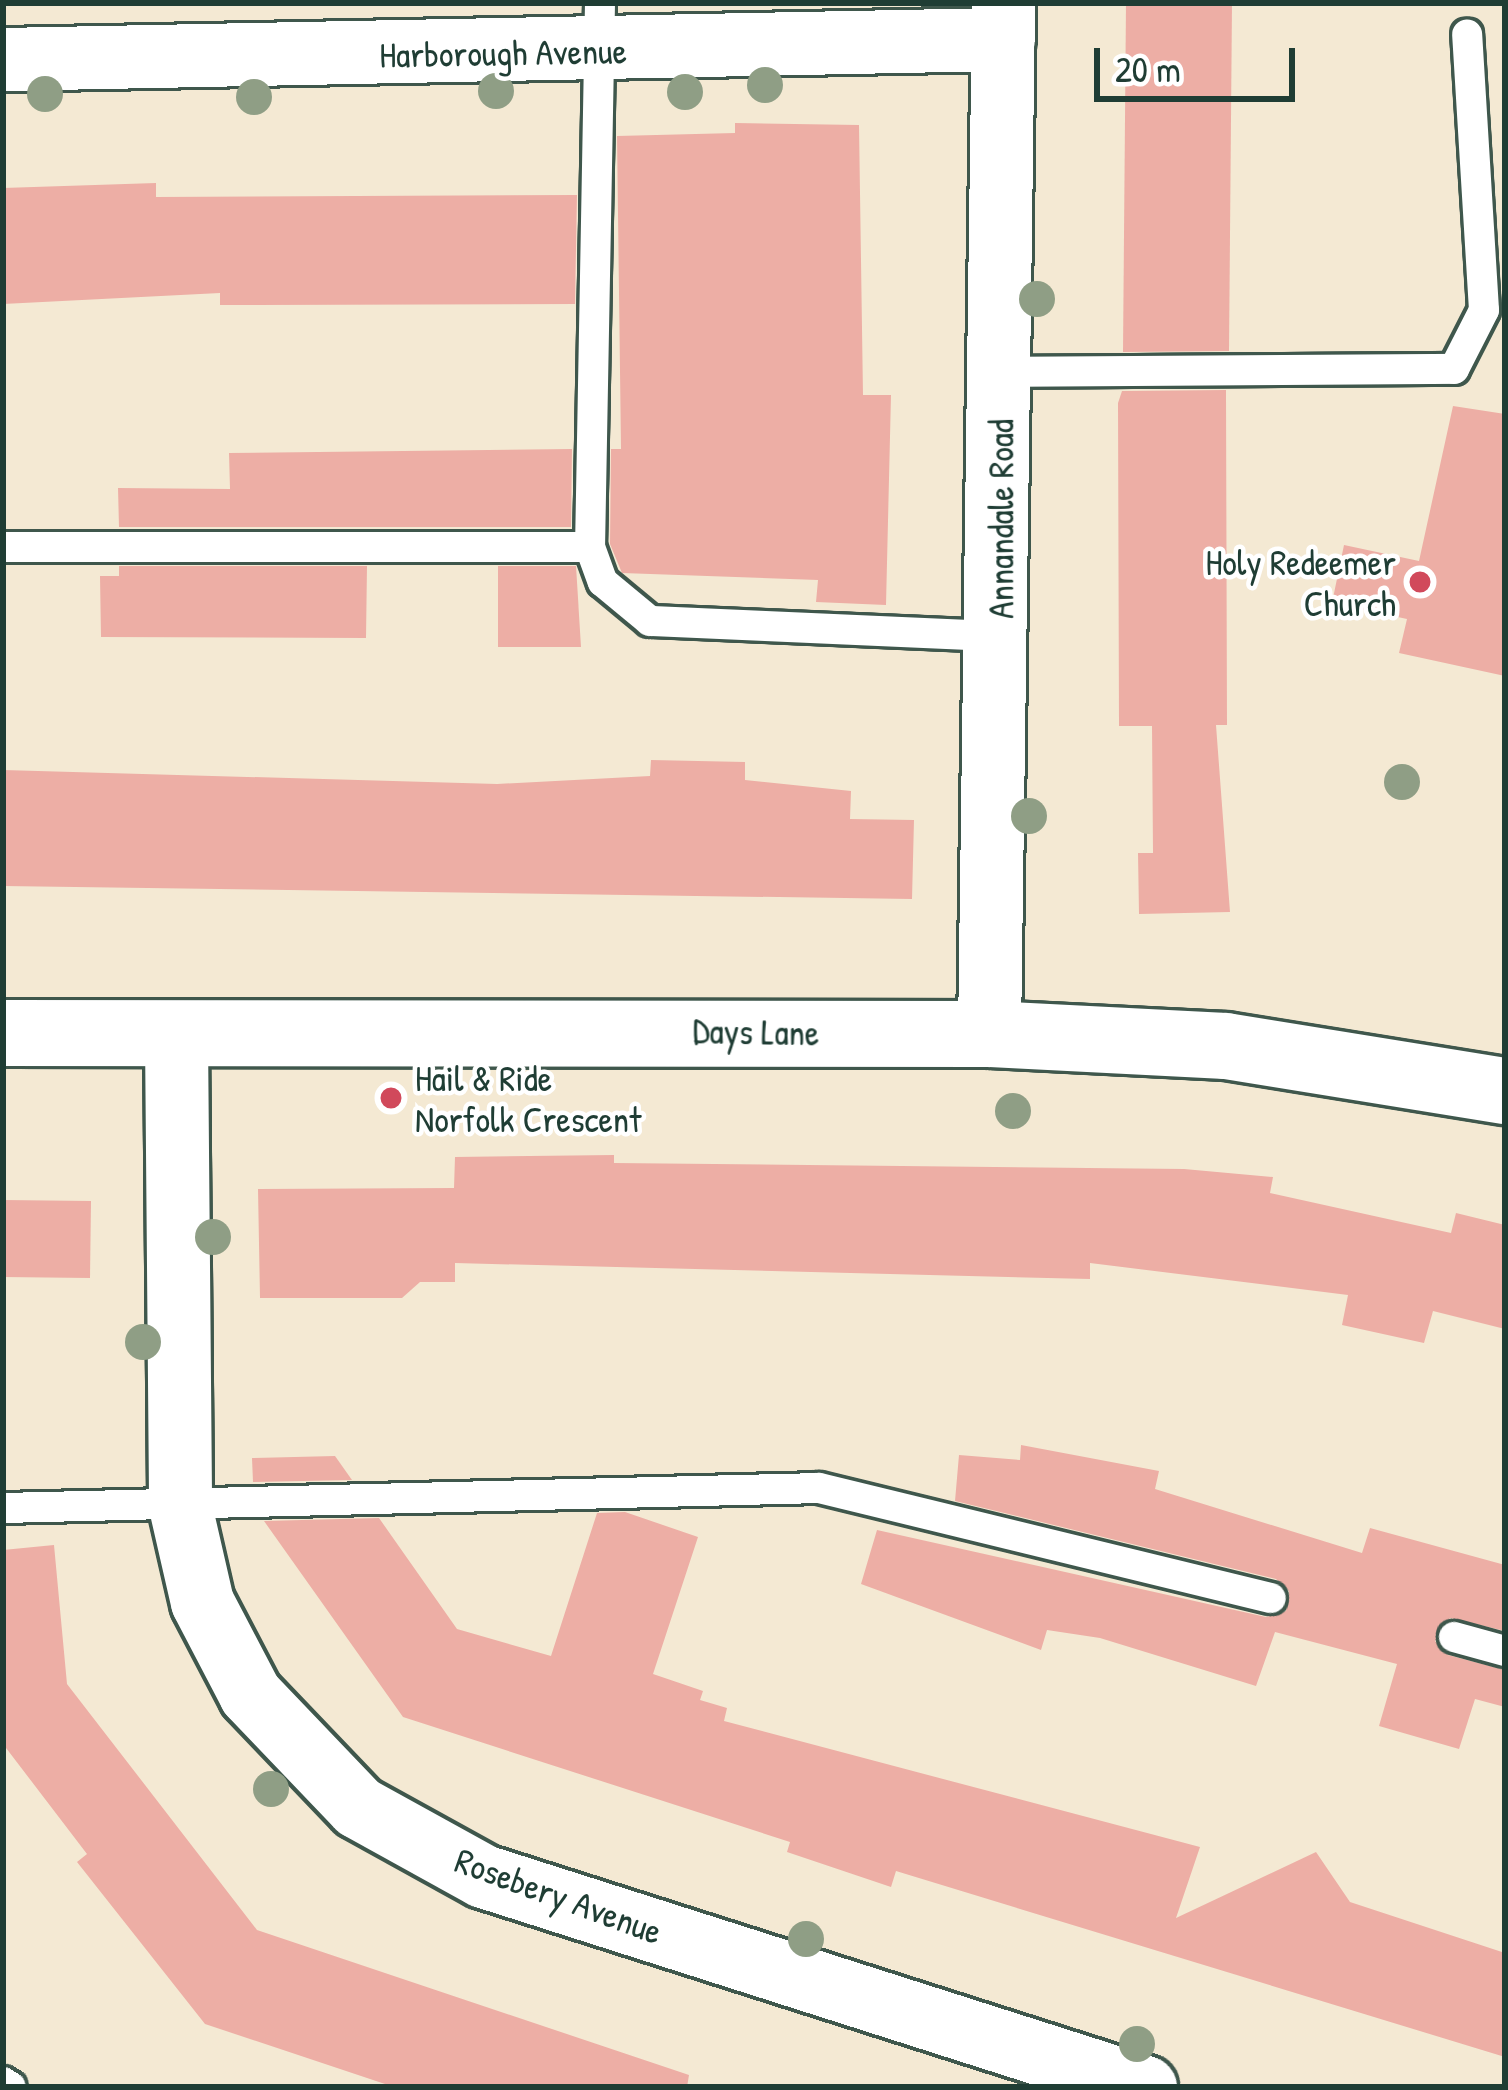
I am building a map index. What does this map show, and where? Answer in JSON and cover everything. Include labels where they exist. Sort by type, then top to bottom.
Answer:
[{"type":"street","name":"Harborough Avenue","points":[[3,59],[601,27],[1003,21]]},
{"type":"street","name":"Annandale Road","points":[[989,1034],[1000,636],[1003,21]]},
{"type":"street","name":"Days Lane","points":[[3,1033],[989,1034],[1226,1046],[1505,1091]]},
{"type":"street","name":"Rosebery Avenue","points":[[176,1036],[180,1506],[202,1602],[250,1694],[358,1807],[483,1876],[1144,2087]]},
{"type":"lane","points":[[601,27],[590,547],[626,611],[650,621],[1000,636]]},
{"type":"lane","points":[[999,373],[1454,369],[1484,310],[1467,35]]},
{"type":"lane","points":[[3,548],[590,547]]},
{"type":"lane","points":[[3,1508],[819,1488],[1271,1598]]},
{"type":"lane","points":[[1454,1637],[1505,1651]]},
{"type":"lane","points":[[3,2082],[11,2087]]},
{"type":"building","points":[[1126,3],[1232,3],[1229,351],[1123,352]]},
{"type":"building","points":[[735,123],[859,125],[863,395],[891,395],[886,605],[816,602],[818,580],[622,573],[610,544],[611,449],[621,449],[617,136],[735,133]]},
{"type":"building","points":[[156,183],[156,197],[577,195],[575,304],[220,305],[220,293],[3,304],[3,188]]},
{"type":"building","points":[[1226,390],[1227,725],[1216,725],[1230,912],[1139,914],[1138,853],[1153,853],[1152,726],[1119,726],[1118,403],[1122,391]]},
{"type":"building","name":"Holy Redeemer Church","points":[[1453,406],[1505,414],[1505,676],[1399,653],[1407,619],[1332,603],[1344,545],[1419,561]]},
{"type":"building","points":[[572,449],[571,527],[119,527],[118,488],[230,489],[229,453]]},
{"type":"building","points":[[119,566],[367,566],[366,638],[101,637],[100,576],[119,576]]},
{"type":"building","points":[[498,566],[576,566],[581,647],[498,647]]},
{"type":"building","points":[[651,760],[745,762],[745,780],[851,791],[850,819],[914,820],[912,899],[3,886],[3,770],[497,784],[650,776]]},
{"type":"building","points":[[614,1155],[614,1163],[1184,1169],[1273,1177],[1270,1193],[1451,1233],[1456,1213],[1505,1225],[1505,1329],[1433,1311],[1424,1343],[1342,1325],[1348,1295],[1090,1263],[1090,1279],[455,1263],[455,1282],[420,1282],[402,1298],[260,1298],[258,1189],[454,1188],[455,1157]]},
{"type":"building","points":[[3,1200],[91,1201],[90,1278],[3,1277]]},
{"type":"building","points":[[1021,1445],[1159,1471],[1155,1489],[1362,1553],[1370,1528],[1505,1565],[1505,1631],[1450,1618],[1435,1641],[1448,1655],[1505,1670],[1505,1707],[1475,1699],[1459,1749],[1379,1726],[1397,1664],[1275,1632],[1256,1686],[1100,1638],[1047,1630],[1041,1650],[861,1584],[877,1530],[1266,1617],[1286,1611],[1289,1591],[1276,1579],[955,1501],[959,1455],[1020,1460]]},
{"type":"building","points":[[335,1456],[352,1480],[253,1482],[252,1458]]},
{"type":"building","points":[[625,1512],[698,1537],[653,1674],[703,1691],[700,1700],[727,1708],[724,1721],[1200,1847],[1176,1918],[1316,1852],[1350,1902],[1505,1953],[1505,2057],[896,1871],[891,1887],[787,1852],[790,1842],[403,1717],[264,1521],[379,1518],[457,1629],[551,1656],[597,1513]]},
{"type":"building","points":[[54,1545],[67,1684],[257,1930],[689,2075],[687,2087],[394,2087],[205,2024],[77,1862],[87,1854],[3,1744],[3,1550]]},
{"type":"place","name":"Holy Redeemer Church","points":[[1420,582]]},
{"type":"place","name":"Hail & Ride Norfolk Crescent","points":[[391,1098]]}]
